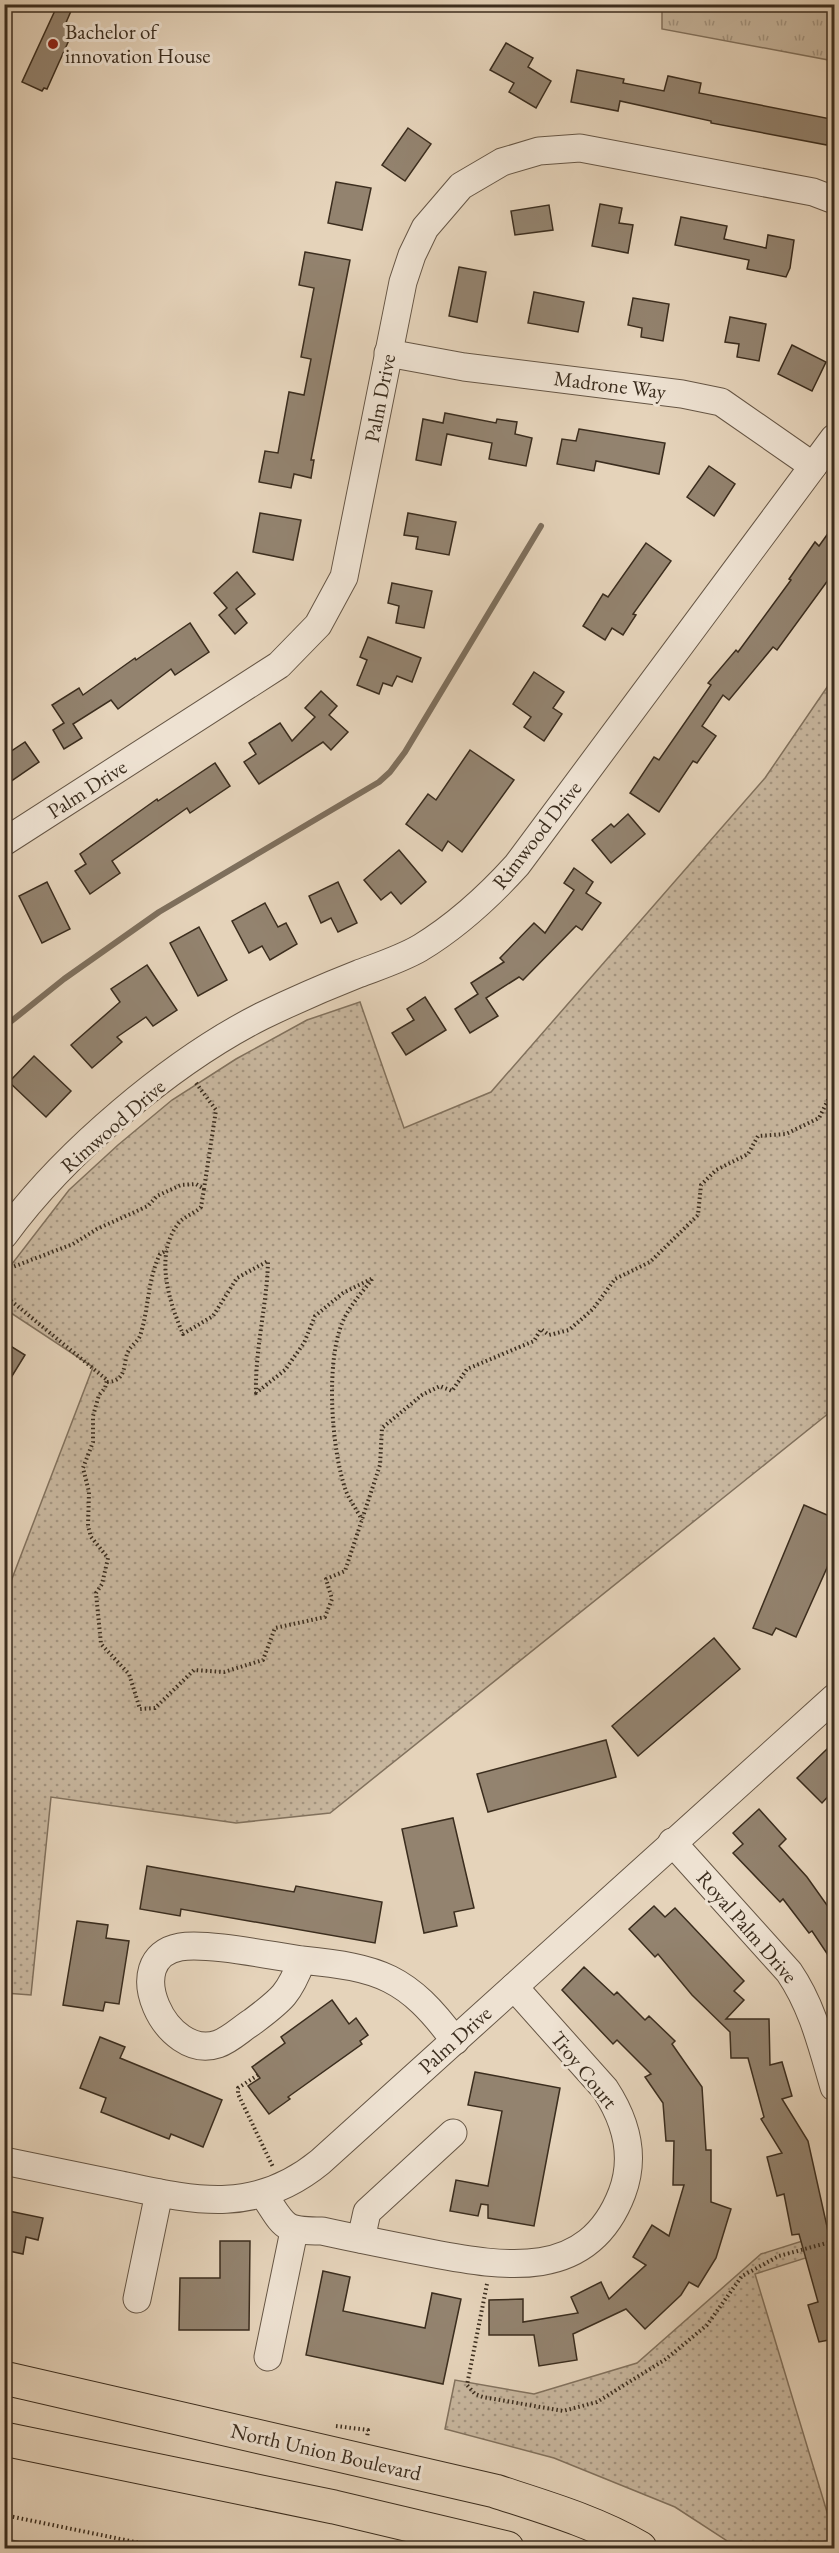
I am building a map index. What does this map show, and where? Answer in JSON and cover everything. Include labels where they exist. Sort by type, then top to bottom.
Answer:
[{"type":"main road","name":"North Union Boulevard","points":[[4,2378],[495,2491],[558,2511],[640,2548]]},
{"type":"main road","points":[[4,2439],[334,2507],[507,2548]]},
{"type":"street","name":"Palm Drive","points":[[4,842],[279,665],[318,625],[344,577],[403,282],[412,255],[425,228],[461,186],[502,162],[539,151],[580,148],[813,192],[834,200]]},
{"type":"street","name":"Madrone Way","points":[[388,353],[464,368],[682,394],[721,402],[813,466]]},
{"type":"street","name":"Rimwood Drive","points":[[4,1235],[55,1177],[118,1115],[151,1089],[234,1032],[261,1017],[420,948],[496,888],[517,865],[834,438]]},
{"type":"street","name":"Palm Drive","points":[[4,2161],[206,2201],[227,2201],[263,2194],[286,2186],[303,2175],[454,2041],[834,1698]]},
{"type":"street","name":"Royal Palm Drive","points":[[672,1842],[789,1972],[800,1988],[811,2011],[834,2087]]},
{"type":"street","points":[[302,1960],[291,1989],[278,2003],[217,2045],[200,2046],[186,2042],[153,2005],[150,1988],[151,1975],[158,1960],[169,1950],[195,1946],[344,1965],[382,1973],[427,2005],[454,2041]]},
{"type":"street","name":"Troy Court","points":[[294,2231],[321,2231],[488,2264],[525,2265],[567,2255],[587,2242],[616,2208],[628,2169],[625,2128],[617,2107],[605,2089],[514,1987]]},
{"type":"street","points":[[361,2239],[367,2212],[453,2133]]},
{"type":"street","points":[[136,2299],[159,2193]]},
{"type":"street","points":[[263,2194],[284,2226],[294,2231],[268,2356]]},
{"type":"path","points":[[196,1083],[216,1110],[201,1207],[177,1225],[169,1239],[168,1289],[183,1334],[213,1316],[237,1278],[268,1261],[267,1295],[255,1361],[256,1393],[285,1370],[304,1344],[315,1316],[343,1293],[374,1278],[345,1316],[332,1360],[332,1409],[337,1446],[346,1491],[362,1521]]},
{"type":"path","points":[[4,1295],[41,1323],[49,1334],[104,1374],[107,1382],[99,1395],[93,1416],[93,1442],[83,1468],[89,1492],[88,1526],[91,1537],[108,1558],[102,1584],[96,1593],[101,1644],[129,1674],[140,1709],[155,1708],[194,1670],[224,1672],[263,1660],[275,1628],[325,1617],[332,1599],[326,1579],[345,1571],[380,1465],[382,1428],[422,1395],[440,1386],[452,1391],[467,1369],[534,1341],[541,1329],[549,1335],[569,1330],[593,1309],[615,1279],[650,1262],[698,1215],[701,1185],[716,1170],[748,1154],[758,1136],[786,1134],[819,1118],[834,1088]]},
{"type":"path","points":[[10,1268],[73,1244],[98,1229],[148,1206],[157,1196],[181,1185],[196,1184],[204,1189]]},
{"type":"path","points":[[107,1382],[116,1380],[124,1372],[127,1354],[140,1337],[149,1282],[160,1254],[168,1250]]},
{"type":"path","points":[[258,2076],[238,2088],[237,2094],[275,2170]]},
{"type":"path","points":[[488,2280],[467,2385],[475,2394],[483,2397],[563,2411],[597,2402],[666,2359],[707,2325],[742,2276],[779,2256],[834,2241]]},
{"type":"path","points":[[4,2515],[164,2548]]},
{"type":"green space","points":[[662,5],[834,5],[834,61],[662,29]]},
{"type":"green space","points":[[834,677],[834,1409],[330,1813],[236,1823],[51,1797],[31,1995],[5,1993],[4,1820],[8,1792],[4,1744],[5,1597],[93,1367],[5,1309],[5,1273],[69,1190],[118,1145],[172,1100],[236,1059],[307,1020],[360,1002],[404,1128],[491,1092],[765,778]]},
{"type":"green space","points":[[834,2231],[834,2249],[755,2274],[834,2535],[834,2548],[738,2548],[675,2507],[554,2458],[445,2429],[455,2380],[534,2394],[637,2363],[761,2254]]},
{"type":"building","name":"Bachelor of innovation House","points":[[58,4],[74,4],[65,25],[74,29],[47,89],[44,88],[42,91],[22,82]]},
{"type":"building","points":[[506,43],[533,58],[528,67],[551,81],[536,108],[509,92],[514,83],[490,70]]},
{"type":"building","points":[[577,70],[624,79],[623,83],[664,91],[668,76],[701,83],[699,93],[831,119],[827,145],[711,123],[711,121],[620,101],[618,111],[571,102]]},
{"type":"building","points":[[408,128],[431,144],[405,181],[382,165]]},
{"type":"building","points":[[336,182],[371,188],[362,230],[328,223]]},
{"type":"building","points":[[600,204],[622,208],[619,223],[633,225],[628,253],[592,246]]},
{"type":"building","points":[[549,205],[553,230],[515,235],[511,211]]},
{"type":"building","points":[[681,217],[727,226],[724,239],[766,248],[768,235],[794,240],[790,268],[786,277],[747,269],[749,260],[675,245]]},
{"type":"building","points":[[305,252],[350,260],[311,460],[314,460],[311,478],[294,474],[291,488],[259,482],[265,451],[278,453],[289,392],[304,395],[311,359],[301,357],[314,288],[299,285]]},
{"type":"building","points":[[459,267],[486,272],[477,322],[449,316]]},
{"type":"building","points":[[534,292],[584,302],[578,332],[528,323]]},
{"type":"building","points":[[633,298],[669,304],[663,341],[641,337],[642,328],[628,325]]},
{"type":"building","points":[[730,317],[766,324],[759,361],[737,357],[739,344],[725,342]]},
{"type":"building","points":[[792,345],[826,362],[812,391],[778,374]]},
{"type":"building","points":[[445,413],[496,423],[497,419],[517,422],[515,434],[532,438],[526,466],[489,459],[492,443],[447,434],[441,465],[416,460],[423,419],[443,423]]},
{"type":"building","points":[[579,429],[665,443],[659,474],[596,461],[594,471],[557,464],[562,439],[576,441]]},
{"type":"building","points":[[709,466],[735,484],[714,516],[687,497]]},
{"type":"building","points":[[260,513],[301,520],[293,560],[253,552]]},
{"type":"building","points":[[408,513],[456,522],[449,555],[416,549],[418,537],[404,535]]},
{"type":"building","points":[[834,525],[834,572],[777,650],[773,647],[729,700],[723,695],[702,726],[716,736],[697,763],[693,761],[659,812],[630,793],[654,757],[659,760],[711,685],[708,683],[736,650],[738,652],[791,580],[789,579],[815,542],[819,546]]},
{"type":"building","points":[[646,543],[671,561],[633,614],[636,615],[623,635],[612,628],[605,640],[583,626],[603,594],[608,597]]},
{"type":"building","points":[[237,572],[255,594],[236,609],[247,623],[235,634],[219,615],[227,608],[214,593]]},
{"type":"building","points":[[392,583],[432,591],[424,628],[396,623],[399,606],[388,603]]},
{"type":"building","points":[[190,623],[209,652],[175,675],[171,669],[118,709],[111,700],[73,724],[82,738],[64,749],[53,730],[64,723],[52,705],[79,688],[83,695]]},
{"type":"building","points":[[368,637],[421,658],[412,682],[397,676],[392,686],[383,683],[379,694],[357,685],[367,660],[360,657]]},
{"type":"building","points":[[534,672],[564,692],[553,708],[562,714],[544,741],[524,727],[531,717],[513,704]]},
{"type":"building","points":[[321,691],[337,706],[329,715],[348,732],[331,750],[323,742],[259,784],[244,762],[256,754],[249,743],[280,723],[292,741],[315,717],[305,708]]},
{"type":"building","points":[[25,742],[39,762],[4,786],[4,756]]},
{"type":"building","points":[[470,750],[514,780],[462,852],[448,841],[442,851],[406,824],[428,794],[436,800]]},
{"type":"building","points":[[215,763],[230,786],[190,813],[187,808],[112,861],[120,873],[90,894],[75,871],[86,864],[80,854],[157,799],[158,801]]},
{"type":"building","points":[[628,814],[645,834],[611,863],[592,840],[611,824],[614,827]]},
{"type":"building","points":[[399,850],[426,882],[401,904],[391,892],[381,900],[364,880]]},
{"type":"building","points":[[574,868],[593,882],[586,893],[601,903],[582,930],[576,926],[523,980],[519,977],[486,998],[498,1016],[470,1033],[455,1009],[478,994],[471,983],[504,962],[500,958],[534,923],[545,933],[574,890],[564,883]]},
{"type":"building","points":[[47,882],[70,929],[42,943],[19,896]]},
{"type":"building","points":[[338,882],[357,923],[338,932],[331,918],[321,923],[309,896]]},
{"type":"building","points":[[265,903],[278,927],[286,923],[297,944],[270,960],[262,946],[249,953],[232,921]]},
{"type":"building","points":[[199,927],[227,980],[198,996],[170,943]]},
{"type":"building","points":[[147,965],[177,1010],[153,1026],[146,1017],[117,1037],[122,1042],[92,1068],[71,1045],[120,1002],[111,989]]},
{"type":"building","points":[[425,997],[446,1030],[406,1055],[392,1033],[414,1020],[407,1009]]},
{"type":"building","points":[[34,1056],[71,1091],[46,1117],[9,1082]]},
{"type":"building","points":[[4,1342],[25,1355],[4,1389]]},
{"type":"building","points":[[804,1505],[834,1518],[834,1552],[796,1637],[776,1628],[772,1635],[753,1628]]},
{"type":"building","points":[[714,1638],[740,1669],[638,1756],[612,1726]]},
{"type":"building","points":[[606,1740],[616,1777],[488,1812],[477,1774]]},
{"type":"building","points":[[827,1749],[834,1756],[834,1790],[822,1803],[797,1778]]},
{"type":"building","points":[[759,1809],[786,1839],[779,1846],[807,1877],[834,1915],[834,1964],[812,1931],[809,1933],[783,1899],[780,1902],[733,1853],[743,1844],[733,1833]]},
{"type":"building","points":[[453,1818],[474,1908],[454,1912],[457,1926],[424,1933],[402,1829]]},
{"type":"building","points":[[147,1866],[294,1892],[296,1886],[382,1902],[375,1943],[181,1909],[180,1916],[140,1909]]},
{"type":"building","points":[[654,1906],[665,1917],[675,1908],[744,1981],[734,1991],[744,2000],[726,2019],[769,2019],[770,2065],[782,2062],[792,2096],[782,2099],[808,2141],[834,2258],[834,2343],[830,2344],[829,2340],[819,2342],[808,2305],[818,2302],[799,2234],[792,2235],[784,2194],[777,2196],[767,2157],[782,2153],[761,2119],[764,2117],[748,2058],[731,2058],[730,2032],[692,1995],[658,1954],[655,1957],[629,1929]]},
{"type":"building","points":[[77,1921],[108,1925],[106,1938],[129,1941],[119,2004],[105,2002],[103,2011],[63,2005]]},
{"type":"building","points":[[584,1967],[614,1995],[617,1992],[645,2020],[649,2016],[675,2041],[672,2044],[702,2087],[706,2150],[711,2150],[711,2202],[731,2209],[716,2258],[698,2287],[689,2282],[681,2295],[645,2329],[626,2309],[573,2334],[577,2360],[539,2366],[534,2335],[489,2335],[489,2300],[523,2299],[523,2322],[578,2313],[571,2297],[601,2282],[609,2299],[646,2265],[633,2257],[652,2225],[669,2236],[684,2185],[673,2185],[674,2141],[666,2141],[663,2103],[645,2077],[651,2074],[617,2040],[613,2044],[562,1990]]},
{"type":"building","points":[[332,2000],[349,2024],[356,2018],[368,2035],[360,2041],[362,2044],[288,2097],[290,2099],[269,2114],[248,2086],[260,2078],[252,2067],[285,2043],[281,2037]]},
{"type":"building","points":[[100,2037],[125,2047],[120,2058],[222,2100],[203,2147],[171,2134],[169,2139],[101,2112],[106,2098],[80,2088]]},
{"type":"building","points":[[475,2072],[560,2088],[534,2226],[488,2218],[488,2205],[481,2204],[478,2216],[450,2211],[456,2180],[488,2186],[502,2111],[468,2105]]},
{"type":"building","points":[[4,2210],[43,2218],[38,2240],[26,2237],[23,2254],[4,2250]]},
{"type":"building","points":[[220,2241],[250,2241],[249,2330],[179,2330],[180,2278],[220,2278]]},
{"type":"building","points":[[323,2271],[350,2277],[343,2311],[425,2328],[432,2293],[461,2299],[443,2384],[306,2355]]},
{"type":"waterway","points":[[4,1027],[64,979],[159,912],[379,782],[390,772],[405,752],[541,526]]},
{"type":"waterway","points":[[4,2541],[41,2548]]},
{"type":"place","name":"Bachelor of innovation House","points":[[53,44]]}]
